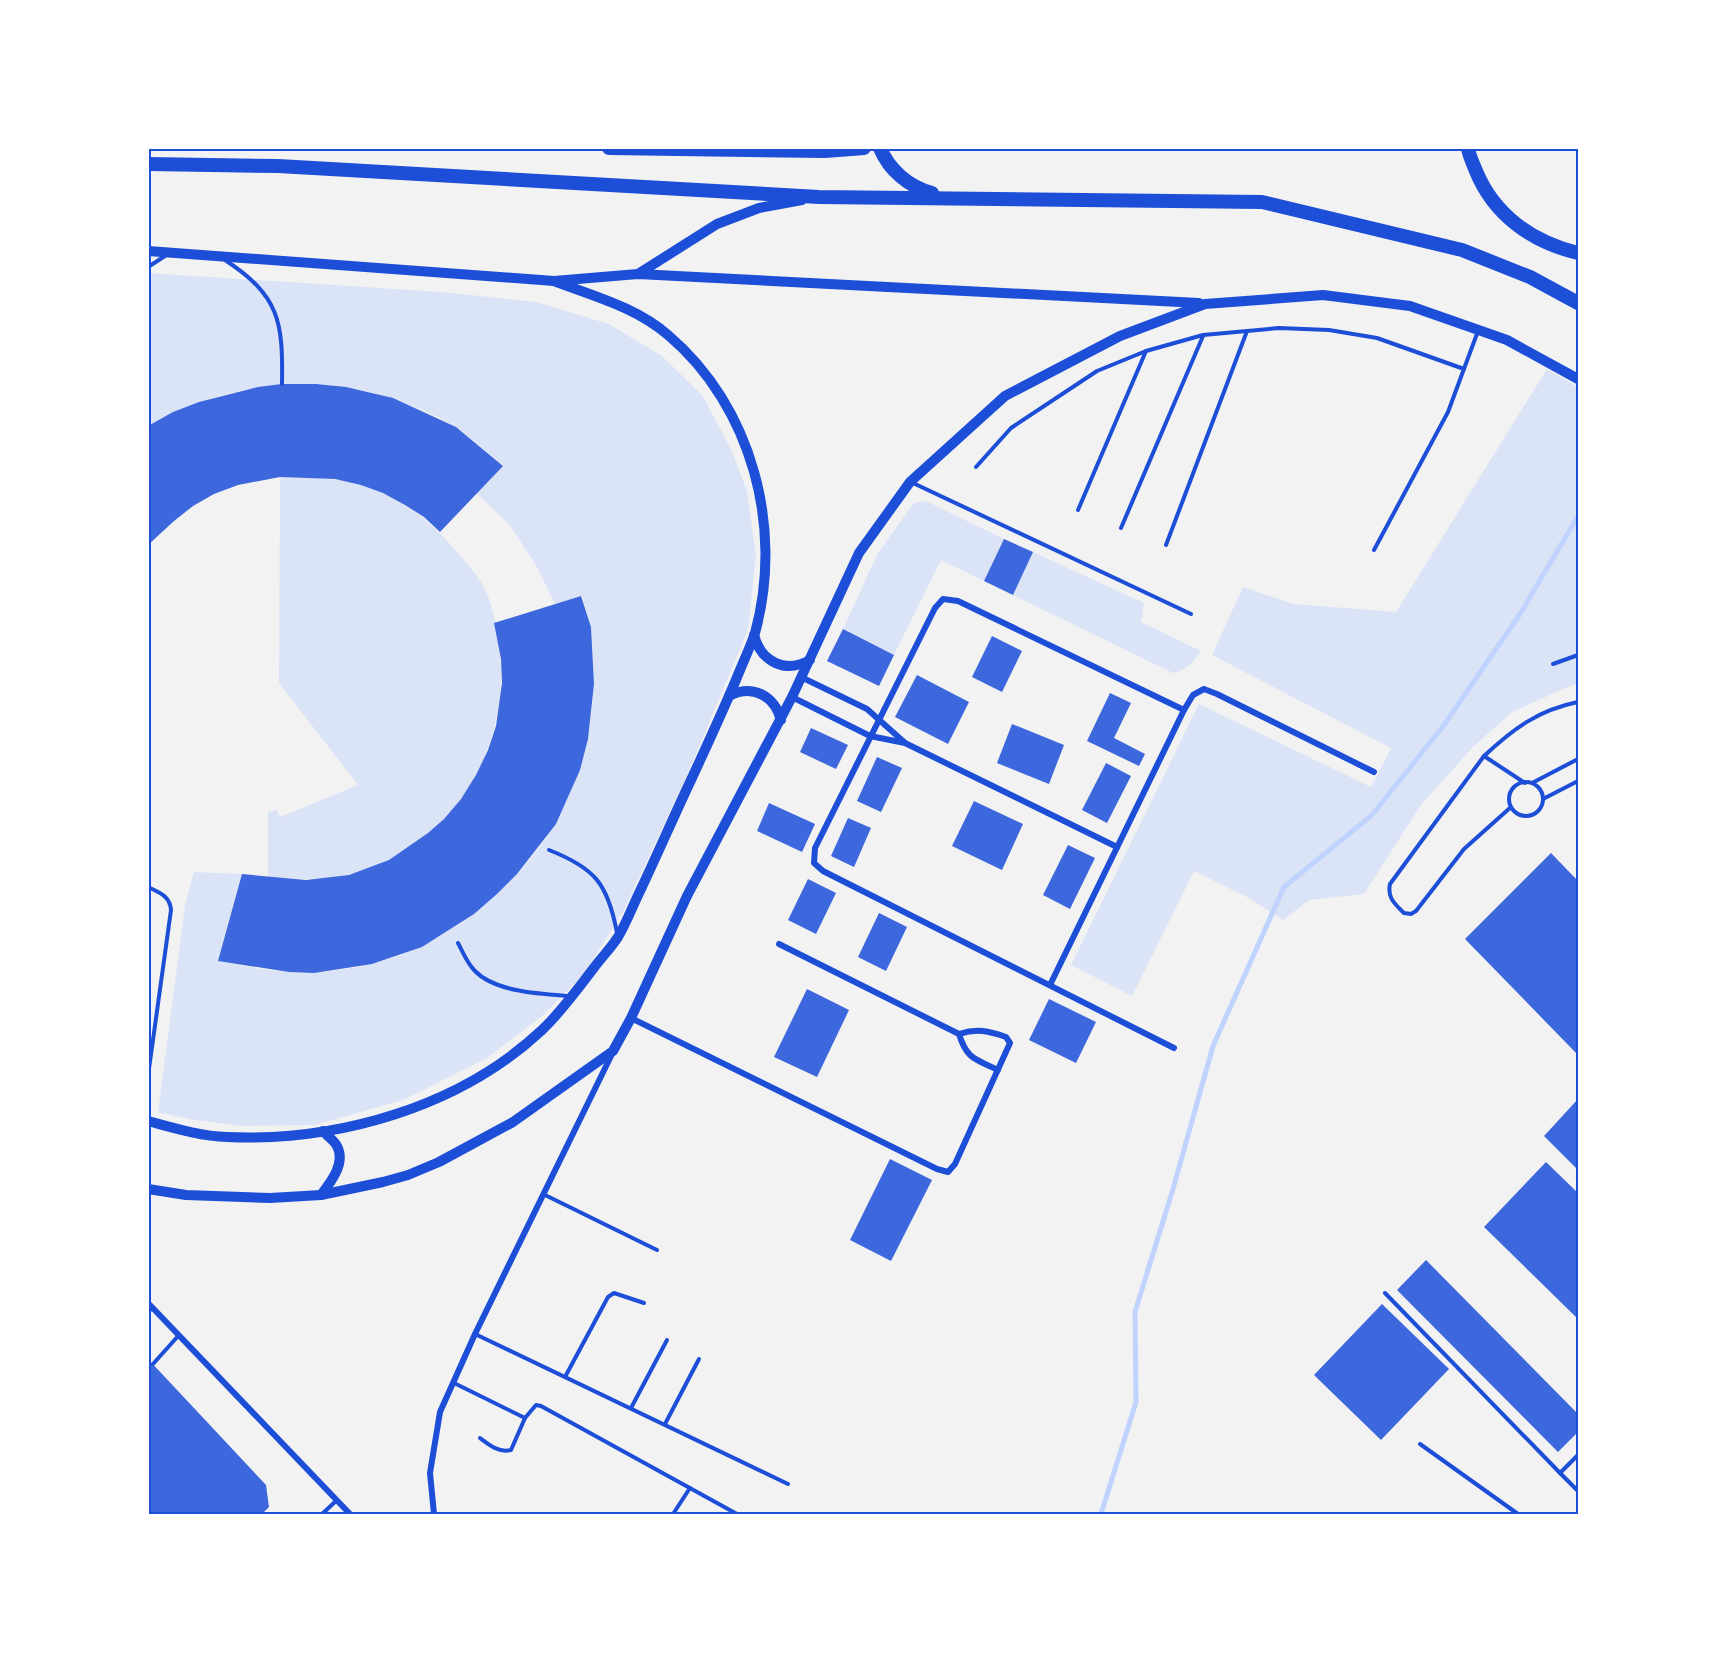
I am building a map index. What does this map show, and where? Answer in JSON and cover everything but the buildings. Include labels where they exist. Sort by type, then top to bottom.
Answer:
[{"type":"highway","points":[[609,148],[825,151],[864,148]]},
{"type":"highway","points":[[880,148],[889,165],[905,180],[923,191],[949,197]]},
{"type":"highway","points":[[1468,148],[1482,185],[1501,213],[1529,234],[1578,253]]},
{"type":"highway","points":[[148,164],[278,166],[819,197],[1262,202],[1462,250],[1530,277],[1578,303]]},
{"type":"street","points":[[638,274],[717,224],[759,208],[819,197]]},
{"type":"street","points":[[148,251],[554,282],[638,274],[1205,304],[1323,295],[1410,306],[1507,340],[1578,379]]},
{"type":"street","points":[[148,1121],[189,1132],[225,1137],[263,1136],[323,1131],[418,1106],[468,1083],[508,1057],[542,1030],[573,996],[618,937],[729,696],[754,634],[765,583],[765,528],[758,484],[743,439],[726,403],[699,365],[667,333],[630,309],[554,282]]},
{"type":"street","points":[[434,1515],[430,1473],[440,1412],[475,1334],[631,1018],[687,896],[781,720],[859,553],[910,482],[1005,396],[1120,336],[1205,304]]},
{"type":"street","points":[[1174,1048],[823,871],[814,863],[815,848],[935,608],[943,599],[958,601],[1184,710]]},
{"type":"street","points":[[754,634],[761,652],[776,664],[793,667],[810,660]]},
{"type":"street","points":[[801,677],[867,710],[905,743]]},
{"type":"street","points":[[1050,984],[1193,695],[1204,689],[1374,772]]},
{"type":"street","points":[[729,696],[745,691],[761,694],[774,704],[781,720]]},
{"type":"street","points":[[792,697],[870,736],[905,743],[1117,847]]},
{"type":"street","points":[[631,1018],[927,1164],[948,1172],[955,1164],[1010,1043],[1006,1036],[983,1030],[959,1034],[779,944]]},
{"type":"street","points":[[959,1034],[964,1049],[972,1057],[998,1070]]},
{"type":"street","points":[[148,1189],[198,1196],[270,1198],[321,1195],[408,1175],[439,1162],[513,1122],[613,1051]]},
{"type":"street","points":[[321,1195],[333,1178],[339,1155],[336,1144],[323,1131]]},
{"type":"street","points":[[150,1308],[179,1335],[350,1515]]},
{"type":"street","points":[[425,1515],[432,1504]]},
{"type":"lane","points":[[148,267],[171,253]]},
{"type":"lane","points":[[219,256],[245,274],[266,294],[276,317],[283,343],[282,384]]},
{"type":"lane","points":[[976,467],[1011,428],[1097,371],[1146,351],[1203,335],[1279,328],[1329,330],[1377,338],[1464,369]]},
{"type":"lane","points":[[1374,550],[1448,412],[1478,330]]},
{"type":"lane","points":[[1166,545],[1247,331]]},
{"type":"lane","points":[[1121,528],[1203,335]]},
{"type":"lane","points":[[1078,510],[1146,351]]},
{"type":"lane","points":[[910,482],[1191,614]]},
{"type":"lane","points":[[1553,664],[1578,655]]},
{"type":"lane","points":[[1511,807],[1464,849],[1416,911],[1411,914],[1404,913],[1390,900],[1388,892],[1390,884],[1484,756],[1505,736],[1529,719],[1558,706],[1578,702]]},
{"type":"lane","points":[[1484,756],[1525,783]]},
{"type":"lane","points":[[1578,759],[1532,783],[1513,788],[1509,800],[1511,807],[1520,816],[1527,816],[1539,811],[1543,799],[1578,781]]},
{"type":"lane","points":[[1532,783],[1537,787],[1543,799]]},
{"type":"lane","points":[[549,850],[581,864],[601,885],[612,906],[618,937]]},
{"type":"lane","points":[[148,887],[167,897],[171,903],[148,1077]]},
{"type":"lane","points":[[458,943],[467,961],[476,972],[492,982],[541,994],[573,996]]},
{"type":"lane","points":[[543,1194],[657,1250]]},
{"type":"lane","points":[[565,1377],[608,1298],[614,1293],[644,1303]]},
{"type":"lane","points":[[1385,1293],[1578,1491]]},
{"type":"lane","points":[[475,1334],[788,1484]]},
{"type":"lane","points":[[153,1364],[179,1335]]},
{"type":"lane","points":[[631,1408],[667,1340]]},
{"type":"lane","points":[[664,1424],[699,1359]]},
{"type":"lane","points":[[454,1383],[525,1418]]},
{"type":"lane","points":[[480,1438],[498,1450],[504,1452],[511,1450],[525,1418],[532,1408],[536,1405],[541,1406],[737,1515]]},
{"type":"lane","points":[[1420,1444],[1518,1515]]},
{"type":"lane","points":[[1560,1473],[1578,1455]]},
{"type":"lane","points":[[673,1515],[690,1488]]},
{"type":"lane","points":[[322,1515],[336,1501]]},
{"type":"lane","points":[[721,1515],[725,1508]]},
{"type":"shaded area","points":[[148,273],[442,292],[536,302],[609,324],[662,356],[702,395],[731,449],[747,491],[756,556],[748,630],[689,771],[624,910],[584,974],[543,1015],[487,1058],[403,1100],[315,1125],[241,1126],[158,1112],[185,905],[194,872],[242,874],[218,961],[281,971],[331,971],[393,958],[454,927],[515,877],[540,847],[560,814],[576,779],[587,742],[592,703],[591,627],[582,596],[555,604],[537,567],[509,524],[476,493],[503,465],[463,432],[435,416],[379,395],[346,387],[312,384],[278,385],[211,398],[179,410],[149,426]]},
{"type":"shaded area","points":[[1547,369],[1578,387],[1578,684],[1512,712],[1472,748],[1421,805],[1364,894],[1309,900],[1283,920],[1249,898],[1194,871],[1132,996],[1071,965],[1199,704],[1371,787],[1391,748],[1212,655],[1243,587],[1294,604],[1396,612]]},
{"type":"shaded area","points":[[280,477],[351,482],[399,501],[421,517],[451,545],[481,583],[488,596],[498,637],[501,678],[496,718],[485,756],[466,792],[441,823],[409,848],[371,868],[333,877],[307,879],[268,877],[268,812],[277,810],[280,817],[358,785],[279,683]]},
{"type":"shaded area","points":[[926,501],[1004,539],[984,581],[941,560],[894,655],[843,629],[878,553],[914,503]]},
{"type":"shaded area","points":[[1033,552],[1144,603],[1141,622],[1201,651],[1189,665],[1173,673],[1013,595]]},
{"type":"waterway","points":[[1101,1514],[1136,1402],[1135,1312],[1173,1189],[1213,1046],[1284,887],[1372,815],[1444,725],[1520,614],[1578,516]]}]
